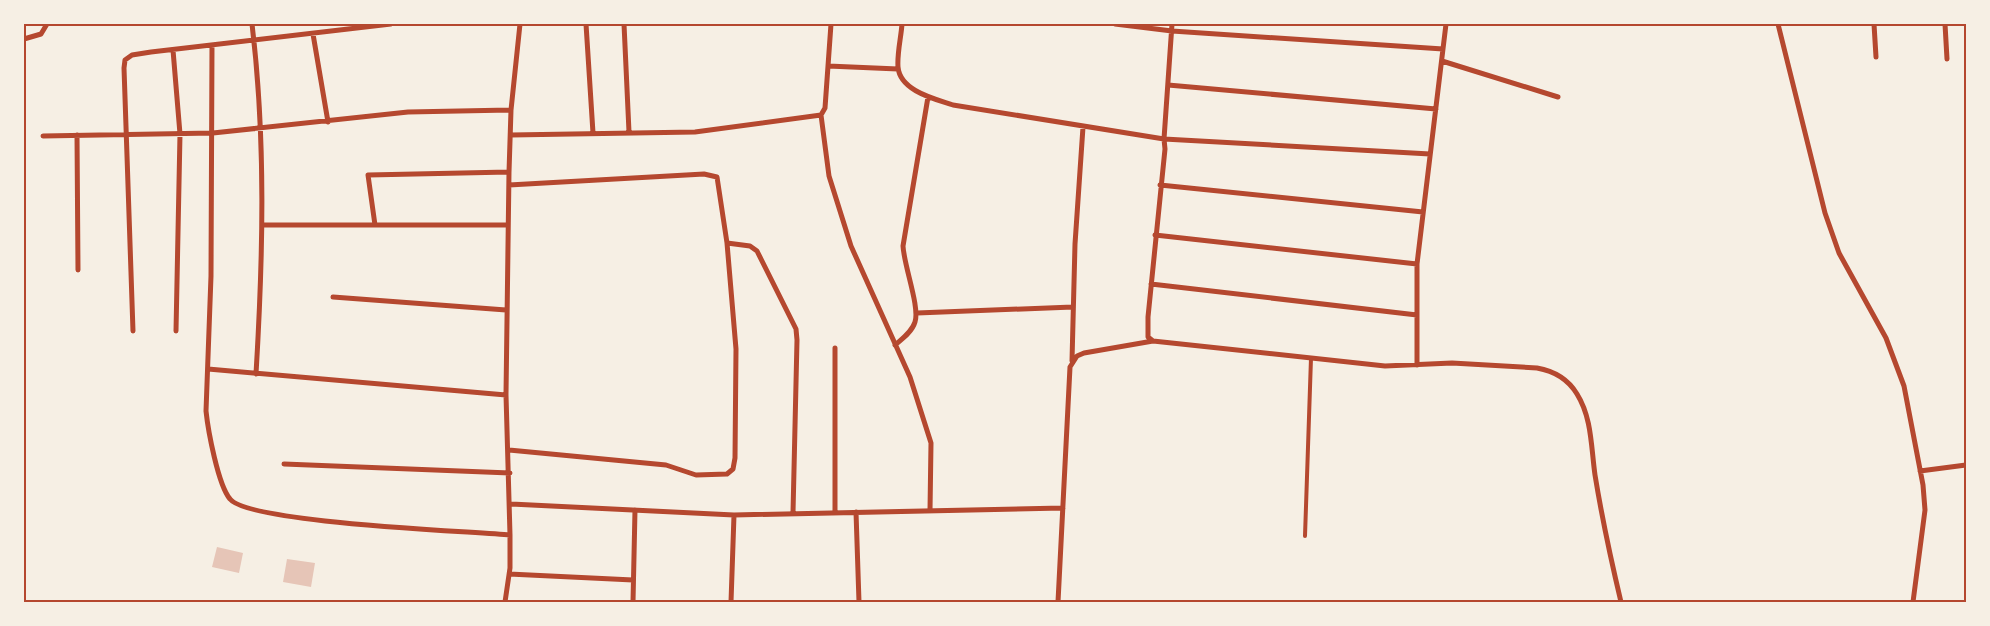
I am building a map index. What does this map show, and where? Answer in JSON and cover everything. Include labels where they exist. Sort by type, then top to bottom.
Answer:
[{"type":"street","points":[[24,39],[41,34],[47,24]]},
{"type":"street","points":[[252,24],[259,129],[263,252],[256,374]]},
{"type":"street","points":[[133,331],[125,60],[132,56],[173,50],[313,34],[357,26],[391,24]]},
{"type":"street","points":[[505,602],[509,574],[511,504],[506,395],[509,172],[511,110],[520,24]]},
{"type":"street","points":[[586,24],[593,133]]},
{"type":"street","points":[[624,24],[629,132]]},
{"type":"street","points":[[831,24],[825,108],[821,115],[829,176],[851,246],[910,377],[931,443],[930,511]]},
{"type":"street","points":[[902,24],[898,68],[906,84],[928,97],[954,105],[1164,139],[1338,147],[1430,154]]},
{"type":"street","points":[[1115,24],[1172,31],[1443,49]]},
{"type":"street","points":[[1154,341],[1148,336],[1155,235],[1165,149],[1164,139],[1172,24]]},
{"type":"street","points":[[1417,365],[1417,264],[1446,24]]},
{"type":"street","points":[[1778,24],[1825,213],[1839,253],[1886,338],[1904,386],[1920,471],[1925,510],[1913,602]]},
{"type":"street","points":[[1874,24],[1876,57]]},
{"type":"street","points":[[1945,24],[1948,59]]},
{"type":"street","points":[[313,34],[328,122]]},
{"type":"street","points":[[212,45],[213,133],[208,428],[224,488],[230,500],[254,511],[297,519],[510,535]]},
{"type":"street","points":[[173,50],[180,134],[176,331]]},
{"type":"street","points":[[1442,61],[1558,97]]},
{"type":"street","points":[[828,66],[898,68]]},
{"type":"street","points":[[1168,85],[1436,109]]},
{"type":"street","points":[[895,345],[910,332],[915,324],[917,313],[904,261],[903,246],[928,97]]},
{"type":"street","points":[[43,136],[213,133],[408,112],[511,110]]},
{"type":"street","points":[[511,135],[695,132],[821,115]]},
{"type":"street","points":[[1058,602],[1083,127]]},
{"type":"street","points":[[77,135],[78,270]]},
{"type":"street","points":[[374,225],[368,175],[509,172]]},
{"type":"street","points":[[509,185],[712,174],[717,177],[720,183],[727,243],[736,349],[733,469],[727,474],[696,475],[666,465],[509,450]]},
{"type":"street","points":[[1160,185],[1423,212]]},
{"type":"street","points":[[262,225],[508,225]]},
{"type":"street","points":[[1155,235],[1417,264]]},
{"type":"street","points":[[727,243],[750,246],[757,251],[796,330],[798,379],[793,514]]},
{"type":"street","points":[[1151,284],[1417,315]]},
{"type":"street","points":[[333,297],[506,310]]},
{"type":"street","points":[[917,313],[1073,307]]},
{"type":"street","points":[[1072,361],[1077,356],[1092,351],[1154,341],[1385,366],[1452,363],[1548,370],[1570,383],[1578,395],[1589,425],[1601,506],[1621,602]]},
{"type":"street","points":[[835,348],[835,513]]},
{"type":"street","points":[[208,369],[506,395]]},
{"type":"street","points":[[284,464],[510,472]]},
{"type":"street","points":[[1920,471],[1966,465]]},
{"type":"street","points":[[511,504],[734,515],[1063,508]]},
{"type":"street","points":[[633,602],[635,510]]},
{"type":"street","points":[[856,512],[859,602]]},
{"type":"street","points":[[731,602],[734,515]]},
{"type":"street","points":[[509,574],[633,580]]},
{"type":"lane","points":[[1305,536],[1311,358]]},
{"type":"building","points":[[217,547],[243,553],[239,573],[212,567]]},
{"type":"building","points":[[287,559],[315,563],[311,587],[283,582]]}]
